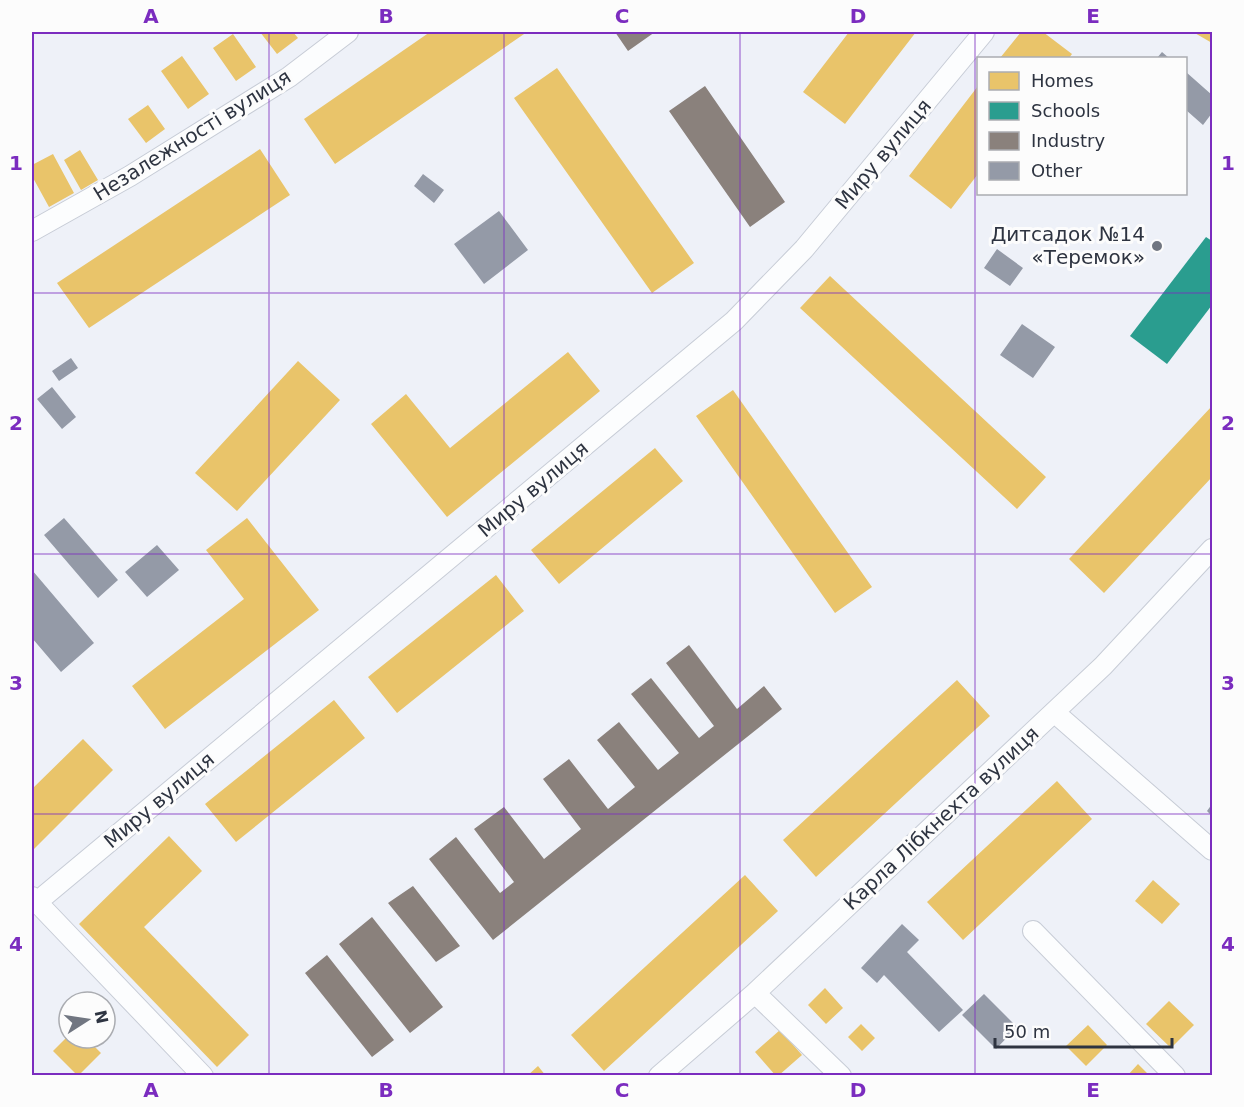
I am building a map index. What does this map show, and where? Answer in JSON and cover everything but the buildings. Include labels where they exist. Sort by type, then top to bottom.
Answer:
[{"type":"street","name":"Незалежності вулиця","points":[[32,231],[130,176],[289,77],[348,32]]},
{"type":"street","name":"Миру вулиця","points":[[34,900],[734,321],[804,249],[984,32]]},
{"type":"street","name":"Карла Лібкнехта вулиця","points":[[659,1076],[755,993],[1103,666],[1212,549]]},
{"type":"street","points":[[1054,712],[1212,850]]},
{"type":"street","points":[[34,900],[203,1076]]},
{"type":"street","points":[[1034,931],[1175,1076]]},
{"type":"street","points":[[755,993],[841,1076]]},
{"type":"place","name":"Дитсадок №14 «Теремок»","points":[[1157,246]]}]
